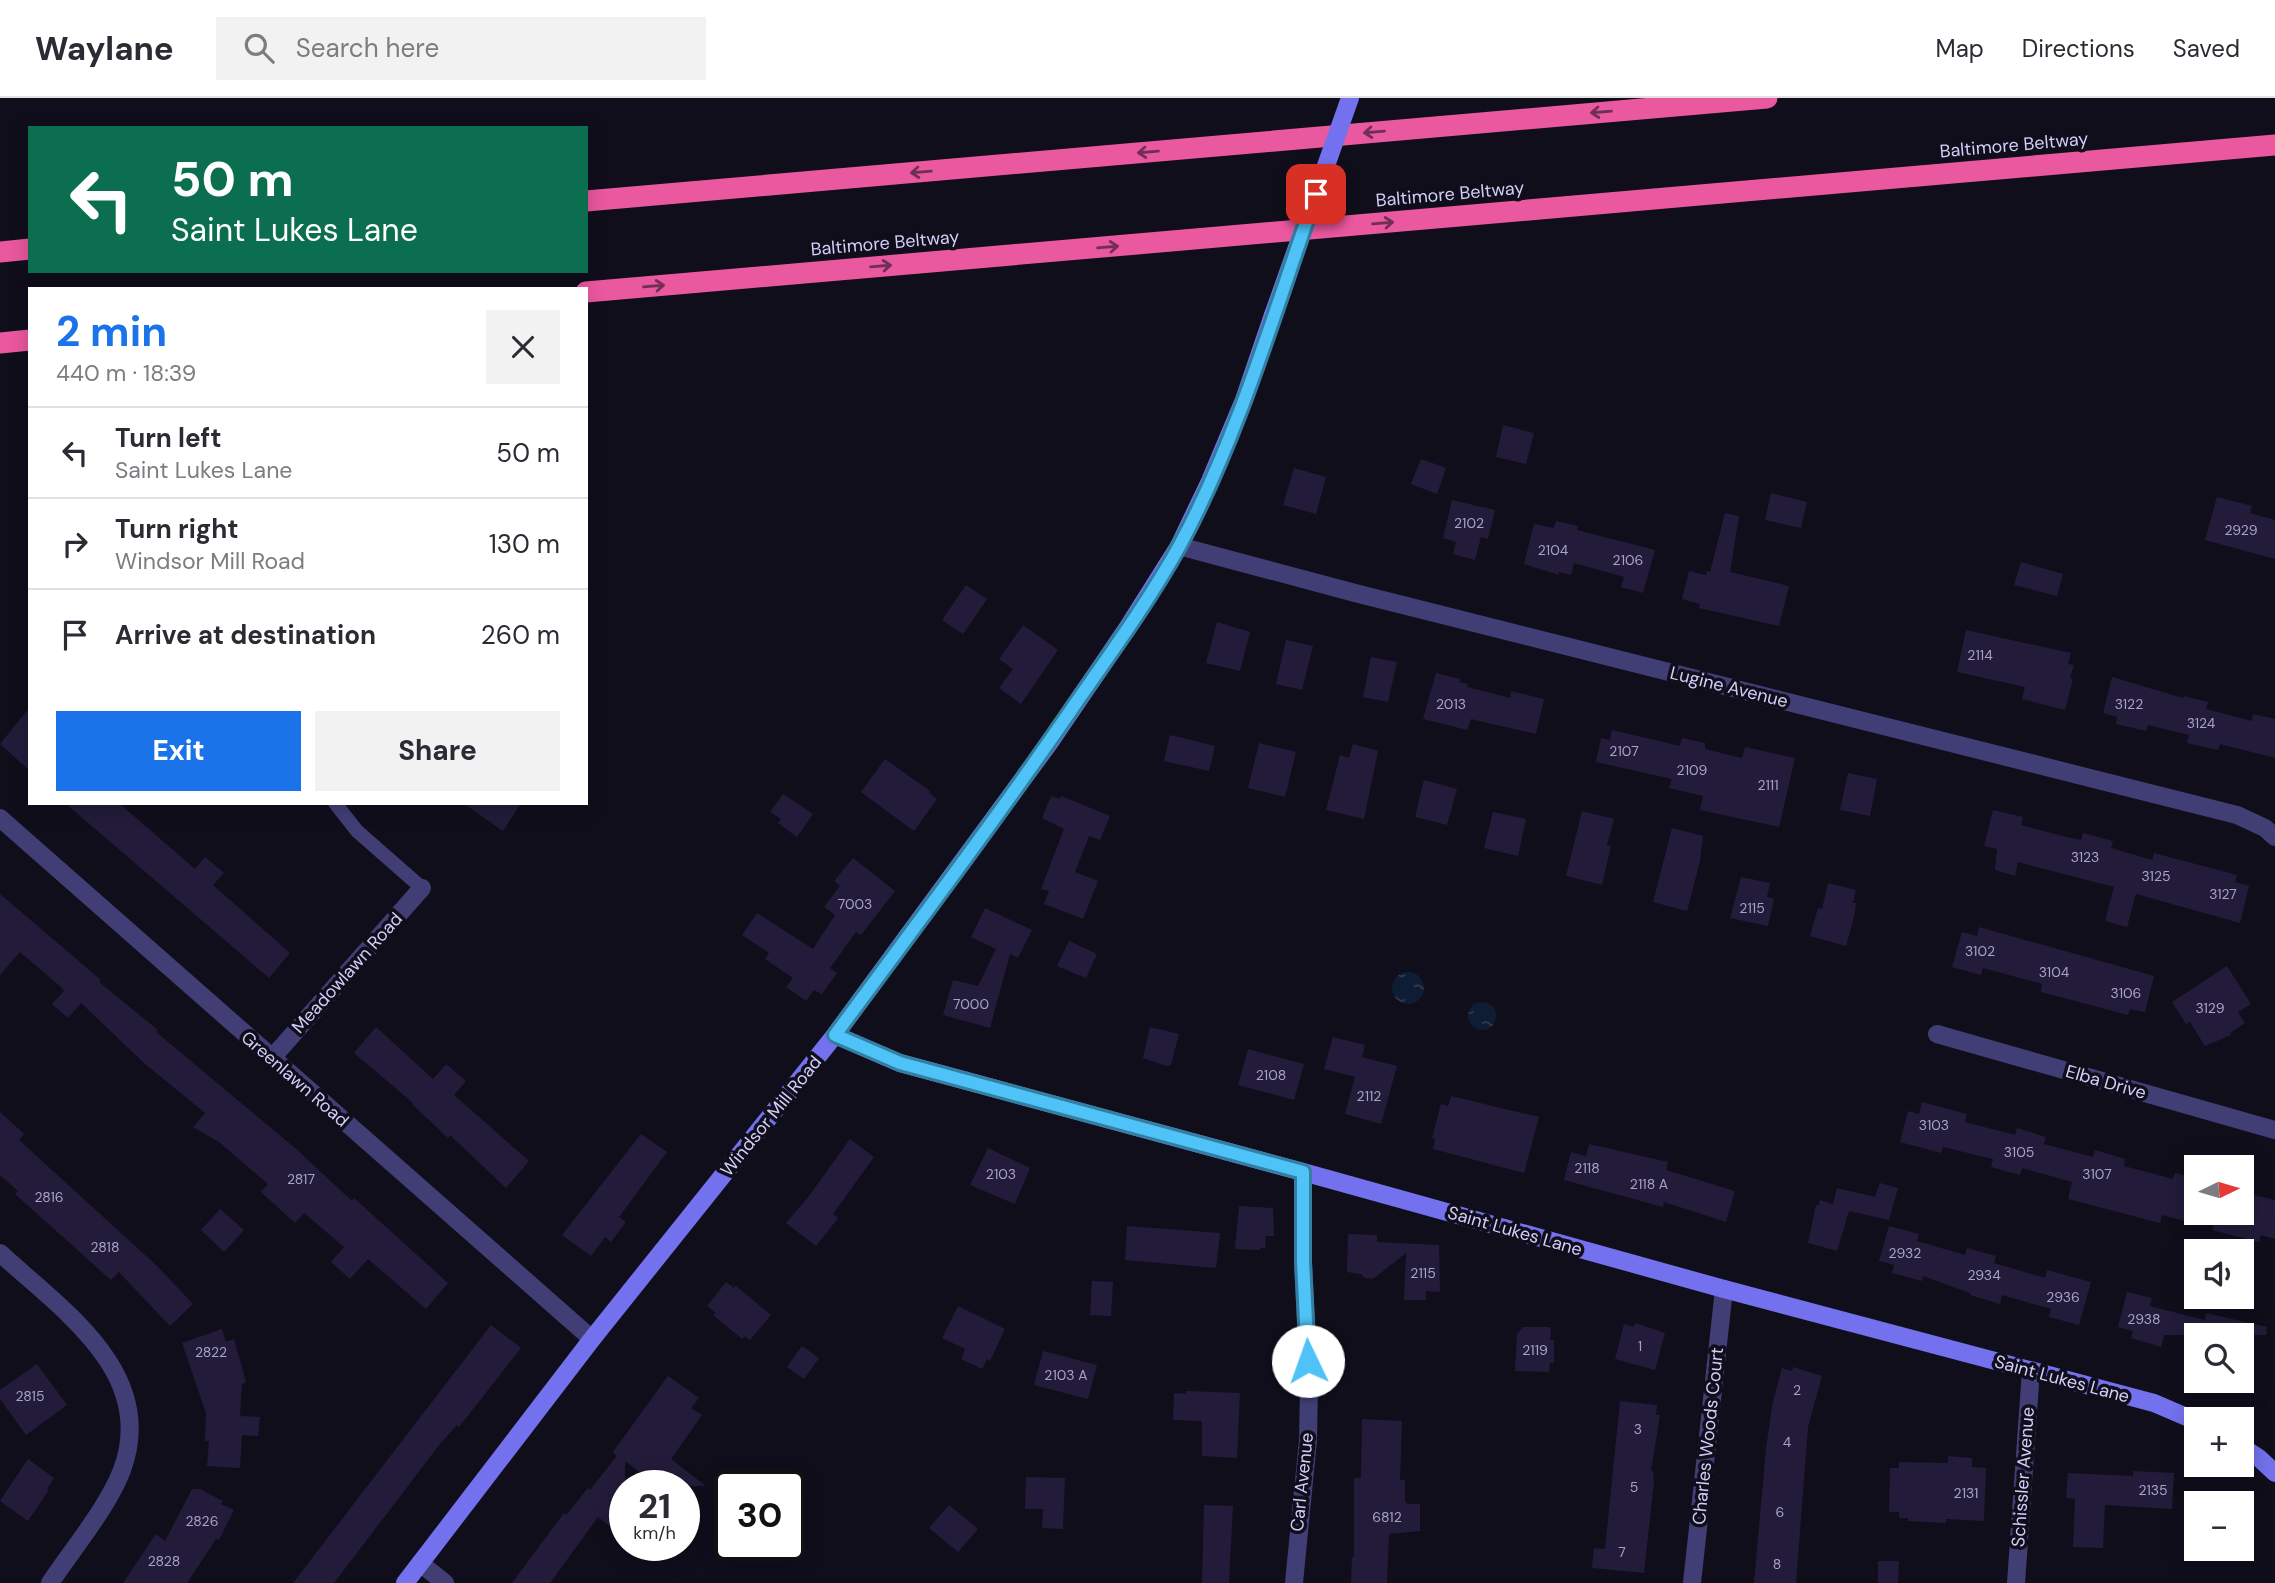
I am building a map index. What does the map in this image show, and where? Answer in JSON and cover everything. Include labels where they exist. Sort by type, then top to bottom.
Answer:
[{"type":"highway","points":[[588,201],[1767,98]]},
{"type":"highway","name":"Baltimore Beltway","points":[[588,292],[2275,145]]},
{"type":"highway","points":[[0,252],[28,249]]},
{"type":"highway","points":[[0,343],[28,340]]},
{"type":"main road","name":"Windsor Mill Road","points":[[405,1583],[592,1339],[835,1035],[1049,742],[1128,627],[1179,546],[1244,400],[1350,98]]},
{"type":"main road","name":"Saint Lukes Lane","points":[[835,1035],[900,1063],[1724,1289],[2031,1370],[2154,1404],[2184,1416]]},
{"type":"main road","points":[[2254,1455],[2275,1473]]},
{"type":"street","name":"Lugine Avenue","points":[[1179,546],[2237,815],[2265,828],[2275,837]]},
{"type":"street","name":"Greenlawn Road","points":[[0,818],[592,1339]]},
{"type":"street","name":"Meadowlawn Road","points":[[272,1058],[422,888]]},
{"type":"street","name":"Elba Drive","points":[[1937,1034],[2275,1129]]},
{"type":"street","name":"Carl Avenue","points":[[1294,1583],[1308,1413],[1303,1172]]},
{"type":"street","points":[[0,1253],[89,1335],[113,1365],[125,1394],[129,1415],[128,1441],[122,1470],[108,1497],[50,1583]]},
{"type":"street","name":"Charles Woods Court","points":[[1692,1583],[1724,1289]]},
{"type":"street","name":"Schissler Avenue","points":[[2016,1583],[2031,1370]]},
{"type":"street","points":[[420,1563],[445,1583]]},
{"type":"lane","points":[[337,805],[357,831],[422,888]]},
{"type":"water","points":[[1408,972],[1419,977],[1424,988],[1419,999],[1408,1004],[1397,999],[1392,988],[1397,977]]},
{"type":"water","points":[[1482,1002],[1492,1006],[1496,1016],[1492,1026],[1482,1030],[1472,1026],[1468,1016],[1472,1006]]},
{"type":"building","points":[[1503,425],[1534,433],[1526,464],[1496,457]]},
{"type":"building","points":[[1421,459],[1446,468],[1437,494],[1411,484]]},
{"type":"building","points":[[1294,468],[1326,477],[1316,514],[1283,505]]},
{"type":"building","points":[[1771,493],[1807,502],[1801,528],[1765,520]]},
{"type":"building","points":[[2217,497],[2252,506],[2250,513],[2275,520],[2275,559],[2205,540]]},
{"type":"building","points":[[1452,500],[1495,510],[1488,539],[1481,537],[1475,560],[1453,554],[1456,542],[1443,538]]},
{"type":"building","points":[[1725,513],[1739,516],[1730,572],[1789,586],[1779,626],[1699,608],[1700,604],[1682,599],[1689,571],[1706,575],[1707,571],[1710,572]]},
{"type":"building","points":[[1556,521],[1578,526],[1577,530],[1655,550],[1643,593],[1621,587],[1624,577],[1574,563],[1571,575],[1559,572],[1559,575],[1524,564],[1534,524],[1554,528]]},
{"type":"building","points":[[2021,562],[2063,574],[2057,596],[2014,585]]},
{"type":"building","points":[[966,585],[987,599],[963,634],[942,620]]},
{"type":"building","points":[[1217,622],[1250,632],[1240,671],[1206,663]]},
{"type":"building","points":[[1023,625],[1058,650],[1021,704],[999,688],[1013,669],[999,659]]},
{"type":"building","points":[[1966,630],[2071,653],[2068,664],[2074,665],[2070,678],[2073,679],[2065,710],[2022,699],[2025,687],[1957,672]]},
{"type":"building","points":[[1286,640],[1313,646],[1302,690],[1276,684]]},
{"type":"building","points":[[1371,657],[1397,662],[1388,702],[1363,697]]},
{"type":"building","points":[[1436,673],[1460,679],[1459,682],[1468,684],[1467,687],[1510,698],[1511,691],[1544,699],[1536,734],[1471,719],[1467,730],[1423,719]]},
{"type":"building","points":[[2112,677],[2183,698],[2184,696],[2208,702],[2206,709],[2252,721],[2253,714],[2275,719],[2275,758],[2220,744],[2218,750],[2187,743],[2189,735],[2148,725],[2146,731],[2116,724],[2117,717],[2103,713]]},
{"type":"building","points":[[28,709],[28,769],[0,744]]},
{"type":"building","points":[[1612,730],[1680,746],[1682,738],[1705,743],[1705,749],[1742,758],[1745,747],[1795,758],[1779,827],[1700,810],[1703,796],[1669,788],[1672,779],[1596,762],[1601,738],[1610,740]]},
{"type":"building","points":[[1170,735],[1215,746],[1209,771],[1164,761]]},
{"type":"building","points":[[1259,743],[1296,752],[1285,797],[1248,788]]},
{"type":"building","points":[[1353,744],[1378,751],[1364,819],[1326,810],[1340,755],[1349,758]]},
{"type":"building","points":[[885,759],[937,799],[914,831],[861,792]]},
{"type":"building","points":[[1848,773],[1877,779],[1870,816],[1840,810]]},
{"type":"building","points":[[1424,780],[1457,789],[1447,825],[1415,817]]},
{"type":"building","points":[[783,794],[813,814],[797,837],[778,823],[781,819],[770,812]]},
{"type":"building","points":[[1051,796],[1060,799],[1061,796],[1110,816],[1100,840],[1089,836],[1075,872],[1098,881],[1083,919],[1044,904],[1049,891],[1041,889],[1064,829],[1042,818]]},
{"type":"building","points":[[67,805],[121,805],[195,869],[205,857],[224,873],[213,885],[290,953],[269,978]]},
{"type":"building","points":[[466,805],[520,805],[503,831]]},
{"type":"building","points":[[1993,810],[2023,817],[2021,825],[2066,837],[2081,840],[2083,833],[2113,841],[2111,848],[2152,860],[2154,853],[2237,875],[2235,882],[2249,886],[2240,923],[2136,894],[2127,927],[2105,921],[2114,887],[2018,862],[2015,876],[1995,870],[1997,849],[1984,846]]},
{"type":"building","points":[[1582,811],[1614,819],[1607,845],[1611,846],[1602,885],[1566,876]]},
{"type":"building","points":[[1493,812],[1526,819],[1518,856],[1484,848]]},
{"type":"building","points":[[1672,828],[1703,836],[1700,861],[1687,911],[1653,902]]},
{"type":"building","points":[[853,858],[895,891],[861,935],[856,932],[830,968],[837,973],[822,994],[814,990],[806,1001],[786,987],[793,978],[765,959],[769,953],[742,935],[757,913],[813,949],[835,915],[824,907],[840,886],[834,881]]},
{"type":"building","points":[[1741,877],[1770,883],[1767,897],[1774,899],[1768,926],[1730,918]]},
{"type":"building","points":[[1828,883],[1856,890],[1853,903],[1856,903],[1855,913],[1846,946],[1810,936],[1818,908],[1822,909]]},
{"type":"building","points":[[0,894],[101,980],[99,982],[158,1030],[156,1032],[295,1148],[352,1201],[354,1198],[448,1283],[426,1309],[368,1259],[350,1279],[331,1262],[344,1247],[304,1213],[295,1223],[261,1192],[268,1184],[219,1142],[193,1127],[205,1113],[144,1063],[81,1003],[68,1018],[52,1004],[64,991],[20,952],[0,975]]},
{"type":"building","points":[[985,908],[1032,930],[1018,958],[1010,954],[990,1028],[943,1015],[953,980],[978,986],[996,949],[971,937]]},
{"type":"building","points":[[1979,927],[2154,976],[2145,1012],[2130,1009],[2128,1015],[2041,992],[2042,984],[1983,968],[1981,975],[1952,967],[1962,932],[1977,936]]},
{"type":"building","points":[[1069,941],[1097,954],[1086,978],[1057,966]]},
{"type":"building","points":[[2227,966],[2251,1004],[2238,1012],[2245,1023],[2230,1033],[2231,1035],[2205,1046],[2190,1022],[2186,1024],[2172,1002]]},
{"type":"building","points":[[376,1027],[433,1079],[446,1064],[466,1081],[454,1095],[529,1161],[506,1188],[450,1135],[448,1138],[413,1103],[354,1053]]},
{"type":"building","points":[[1150,1027],[1179,1034],[1171,1065],[1143,1058]]},
{"type":"building","points":[[1333,1037],[1365,1045],[1362,1057],[1397,1066],[1381,1124],[1345,1114],[1355,1077],[1324,1069]]},
{"type":"building","points":[[1248,1049],[1304,1064],[1294,1100],[1238,1085]]},
{"type":"building","points":[[1451,1096],[1539,1117],[1524,1173],[1433,1149],[1435,1139],[1432,1138],[1441,1104],[1448,1106]]},
{"type":"building","points":[[1922,1102],[1967,1114],[1965,1122],[2015,1135],[2017,1128],[2046,1137],[2044,1144],[2093,1157],[2095,1150],[2125,1159],[2124,1166],[2173,1179],[2175,1173],[2184,1175],[2184,1221],[2162,1215],[2160,1223],[2068,1199],[2072,1182],[2022,1168],[2020,1175],[1991,1167],[1993,1159],[1943,1147],[1941,1153],[1900,1142],[1908,1111],[1919,1114]]},
{"type":"building","points":[[0,1112],[24,1134],[19,1140],[157,1266],[193,1304],[170,1326],[119,1272],[111,1280],[15,1194],[18,1191],[0,1175]]},
{"type":"building","points":[[641,1134],[667,1152],[619,1217],[626,1222],[611,1242],[605,1237],[591,1256],[562,1235]]},
{"type":"building","points":[[850,1139],[874,1157],[833,1214],[838,1218],[816,1246],[786,1223]]},
{"type":"building","points":[[1589,1144],[1668,1162],[1666,1170],[1735,1191],[1726,1222],[1664,1202],[1663,1207],[1564,1180],[1571,1152],[1586,1156]]},
{"type":"building","points":[[988,1148],[1030,1168],[1015,1204],[970,1185]]},
{"type":"building","points":[[1880,1183],[1898,1188],[1889,1220],[1849,1211],[1837,1251],[1808,1243],[1816,1205],[1818,1206],[1820,1200],[1833,1204],[1837,1188],[1875,1197]]},
{"type":"building","points":[[2254,1195],[2275,1200],[2275,1239],[2261,1235],[2259,1242],[2212,1230],[2213,1225],[2254,1225]]},
{"type":"building","points":[[1239,1206],[1273,1208],[1274,1236],[1266,1236],[1265,1248],[1235,1249]]},
{"type":"building","points":[[220,1209],[244,1230],[224,1252],[201,1230]]},
{"type":"building","points":[[1127,1226],[1220,1233],[1216,1268],[1125,1260]]},
{"type":"building","points":[[1889,1226],[1919,1234],[1917,1241],[1965,1255],[1967,1248],[1996,1256],[1994,1263],[2045,1278],[2047,1270],[2091,1282],[2079,1325],[2049,1317],[2051,1309],[2002,1295],[2000,1304],[1923,1276],[1922,1281],[1892,1273],[1894,1265],[1879,1261]]},
{"type":"building","points":[[1348,1234],[1377,1235],[1377,1242],[1439,1245],[1440,1292],[1426,1291],[1426,1300],[1404,1300],[1406,1253],[1373,1279],[1347,1272]]},
{"type":"building","points":[[1092,1281],[1113,1282],[1111,1316],[1090,1315]]},
{"type":"building","points":[[726,1282],[734,1288],[736,1286],[771,1315],[750,1340],[745,1336],[742,1339],[713,1315],[716,1313],[707,1306]]},
{"type":"building","points":[[2127,1292],[2152,1298],[2150,1306],[2205,1320],[2206,1313],[2250,1323],[2184,1323],[2184,1335],[2164,1335],[2161,1347],[2131,1338],[2133,1331],[2118,1327]]},
{"type":"building","points":[[958,1306],[1005,1329],[990,1361],[987,1359],[982,1369],[961,1359],[965,1349],[942,1338]]},
{"type":"building","points":[[1635,1323],[1665,1333],[1655,1370],[1615,1359],[1624,1324],[1634,1327]]},
{"type":"building","points":[[2254,1324],[2267,1327],[2266,1335],[2254,1335]]},
{"type":"building","points":[[491,1325],[521,1348],[459,1427],[457,1425],[440,1444],[334,1583],[293,1583]]},
{"type":"building","points":[[1523,1327],[1551,1329],[1554,1363],[1550,1363],[1549,1372],[1515,1371],[1517,1334]]},
{"type":"building","points":[[222,1329],[226,1342],[234,1339],[246,1382],[242,1384],[240,1416],[260,1417],[258,1436],[242,1435],[240,1468],[207,1466],[209,1441],[205,1441],[206,1413],[182,1343]]},
{"type":"building","points":[[802,1346],[819,1358],[804,1379],[787,1367]]},
{"type":"building","points":[[1043,1351],[1097,1365],[1088,1399],[1034,1385]]},
{"type":"building","points":[[37,1364],[67,1405],[26,1435],[0,1399],[0,1390]]},
{"type":"building","points":[[1793,1367],[1822,1376],[1808,1427],[1796,1583],[1754,1583],[1772,1406],[1782,1368],[1792,1371]]},
{"type":"building","points":[[668,1376],[699,1398],[691,1408],[702,1415],[671,1459],[685,1470],[637,1470],[625,1461],[625,1470],[609,1470],[609,1526],[598,1517],[550,1583],[512,1583],[564,1513],[566,1515],[588,1488],[590,1490],[617,1456],[613,1452]]},
{"type":"building","points":[[1186,1391],[1240,1393],[1237,1458],[1202,1456],[1202,1421],[1173,1420],[1174,1393],[1186,1394]]},
{"type":"building","points":[[1620,1401],[1657,1405],[1656,1415],[1660,1415],[1651,1471],[1654,1481],[1644,1573],[1592,1568],[1594,1548],[1605,1549]]},
{"type":"building","points":[[1362,1419],[1402,1421],[1400,1480],[1405,1480],[1407,1504],[1420,1504],[1420,1531],[1389,1534],[1387,1583],[1351,1583],[1354,1557],[1354,1478],[1361,1478]]},
{"type":"building","points":[[1948,1456],[1972,1458],[1972,1467],[1986,1468],[1984,1521],[1908,1521],[1908,1518],[1899,1518],[1899,1512],[1889,1512],[1890,1468],[1899,1468],[1899,1462],[1948,1463]]},
{"type":"building","points":[[28,1459],[54,1478],[28,1521],[0,1501]]},
{"type":"building","points":[[2133,1471],[2174,1473],[2172,1509],[2105,1505],[2103,1548],[2073,1547],[2075,1499],[2066,1498],[2068,1473],[2133,1476]]},
{"type":"building","points":[[1026,1477],[1065,1478],[1063,1529],[1042,1528],[1043,1509],[1025,1509]]},
{"type":"building","points":[[192,1489],[200,1489],[234,1510],[219,1540],[216,1539],[187,1583],[123,1583],[156,1534],[165,1541]]},
{"type":"building","points":[[949,1505],[978,1529],[958,1552],[929,1528]]},
{"type":"building","points":[[1204,1505],[1233,1506],[1229,1583],[1202,1583]]},
{"type":"building","points":[[1878,1561],[1899,1561],[1898,1583],[1878,1583]]},
{"type":"route","points":[[1308,1361],[1303,1262],[1303,1172],[900,1063],[835,1035],[1049,742],[1128,627],[1179,546],[1244,400],[1316,194]]}]
